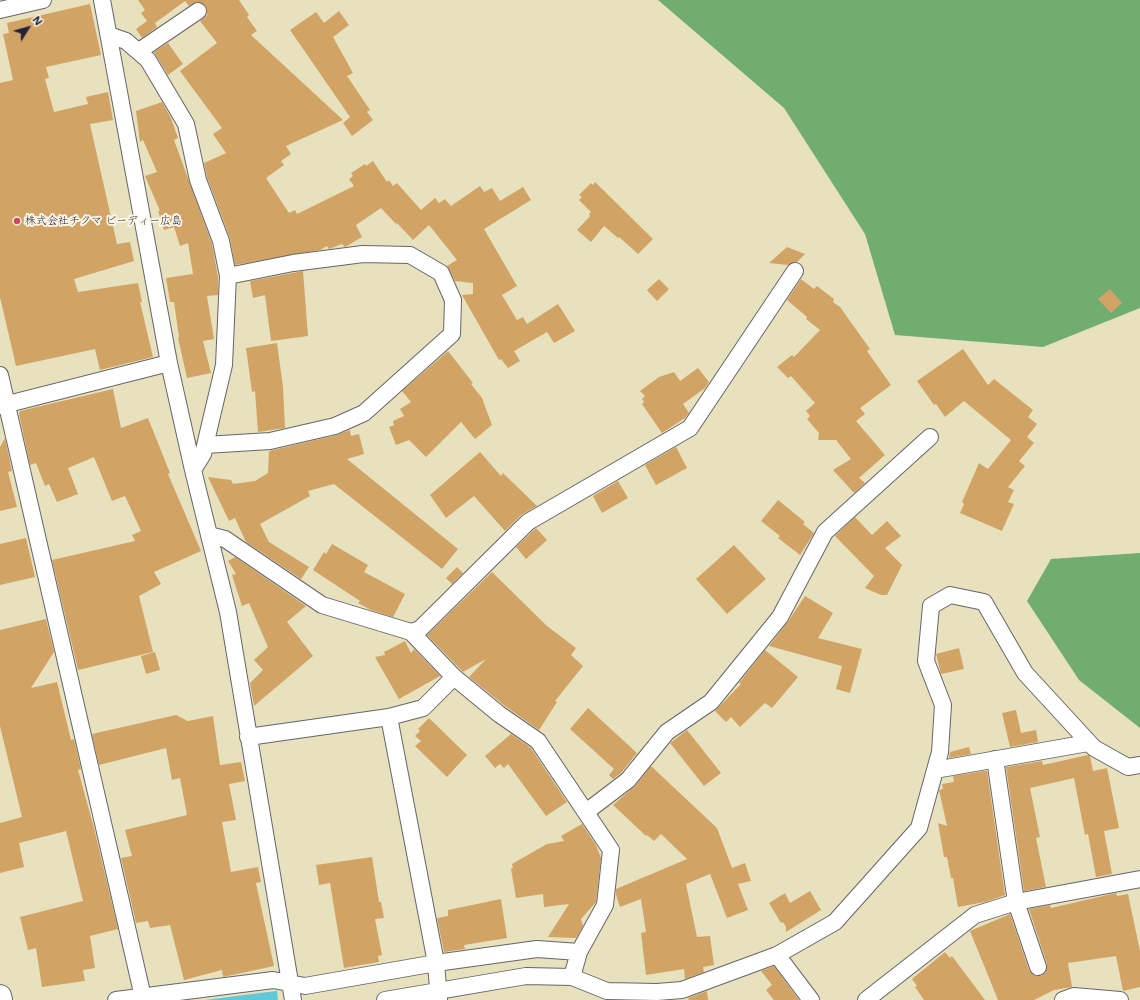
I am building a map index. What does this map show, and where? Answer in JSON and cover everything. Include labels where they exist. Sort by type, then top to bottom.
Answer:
[{"type":"main road","points":[[0,996],[1,1000]]},
{"type":"street","points":[[0,10],[43,0]]},
{"type":"street","points":[[102,0],[169,363],[193,470],[228,612],[293,1000]]},
{"type":"street","points":[[139,51],[198,11]]},
{"type":"street","points":[[109,35],[126,41],[148,60],[186,124],[198,180],[221,241],[228,276],[224,366],[203,454],[193,470]]},
{"type":"street","points":[[205,445],[270,441],[335,426],[364,413],[452,334],[453,300],[441,273],[410,255],[363,254],[293,263],[228,276]]},
{"type":"street","points":[[410,632],[420,629],[528,522],[690,428],[795,271]]},
{"type":"street","points":[[3,405],[169,363]]},
{"type":"street","points":[[0,375],[3,405],[143,997]]},
{"type":"street","points":[[586,812],[628,780],[667,732],[711,702],[780,617],[825,532],[930,437]]},
{"type":"street","points":[[209,535],[225,539],[322,605],[410,632],[454,677],[499,714],[538,741],[611,850],[605,905],[579,952],[572,976]]},
{"type":"street","points":[[385,1000],[439,996],[526,976],[572,976],[608,995],[682,990],[777,955],[835,922],[919,828],[940,752],[943,705],[926,661],[931,606],[950,595],[984,602],[1025,674],[1088,743],[1094,748],[1128,767],[1140,765]]},
{"type":"street","points":[[248,737],[389,717],[423,708],[454,677]]},
{"type":"street","points":[[389,717],[436,963],[439,996]]},
{"type":"street","points":[[935,770],[1088,743]]},
{"type":"street","points":[[995,759],[1016,902],[1038,967]]},
{"type":"street","points":[[866,1000],[975,915],[1016,902],[1140,879]]},
{"type":"street","points":[[116,1000],[273,980],[305,986],[436,963],[537,949],[579,952]]},
{"type":"street","points":[[777,955],[811,1000]]},
{"type":"street","points":[[1063,1000],[1074,996],[1120,1000]]},
{"type":"green space","points":[[658,0],[1140,0],[1140,308],[1043,347],[895,335],[865,234],[784,108]]},
{"type":"green space","points":[[1140,553],[1140,728],[1079,680],[1027,601],[1051,559]]},
{"type":"water","points":[[276,991],[278,1000],[205,1000]]},
{"type":"building","points":[[138,0],[239,0],[249,15],[247,17],[257,31],[251,35],[343,120],[286,146],[291,154],[281,161],[284,165],[266,178],[289,213],[295,210],[297,214],[354,186],[349,179],[353,176],[351,173],[373,161],[387,182],[389,180],[393,186],[397,183],[421,210],[435,198],[439,203],[445,199],[451,206],[480,186],[484,192],[492,188],[500,201],[523,187],[531,200],[484,229],[517,286],[502,295],[517,320],[523,317],[527,324],[558,304],[575,331],[554,343],[547,332],[514,351],[520,361],[508,368],[501,359],[499,360],[462,295],[473,294],[473,283],[455,281],[447,266],[457,260],[429,225],[413,240],[381,208],[356,225],[362,237],[345,247],[342,244],[329,249],[327,246],[320,250],[235,265],[230,238],[207,177],[204,163],[226,153],[213,134],[222,128],[180,71],[217,43],[200,21],[207,15],[206,6],[198,2],[189,6],[185,1],[155,23],[157,27],[142,38],[136,29],[147,21],[141,13],[145,10]]},
{"type":"building","points":[[90,4],[101,55],[46,67],[49,78],[45,79],[54,112],[88,104],[86,97],[108,92],[113,120],[90,124],[117,244],[130,242],[134,261],[74,279],[78,292],[138,283],[142,302],[140,302],[153,357],[100,370],[95,349],[16,366],[0,297],[0,83],[13,80],[3,34],[9,33],[7,23]]},
{"type":"building","points":[[339,11],[349,25],[333,37],[353,73],[347,76],[370,110],[367,112],[373,120],[352,136],[343,123],[350,117],[290,30],[316,12],[324,23]]},
{"type":"building","points":[[168,43],[183,64],[168,75],[154,52]]},
{"type":"building","points":[[162,102],[171,118],[178,138],[174,140],[212,244],[218,277],[218,295],[207,296],[214,339],[203,341],[211,373],[187,378],[178,338],[174,302],[170,302],[166,278],[193,274],[188,243],[180,246],[174,227],[164,230],[158,211],[160,211],[145,176],[157,172],[143,140],[140,142],[136,111]]},
{"type":"building","points":[[595,182],[653,239],[638,254],[604,226],[591,242],[577,230],[590,216],[589,214],[591,212],[579,200],[582,197],[579,195],[591,183],[593,185]]},
{"type":"building","points":[[787,247],[805,254],[797,262],[788,265],[769,263]]},
{"type":"building","points":[[303,271],[308,336],[271,341],[265,295],[253,298],[250,281]]},
{"type":"building","points":[[659,279],[669,289],[657,301],[647,290]]},
{"type":"building","points":[[801,279],[814,289],[817,286],[834,299],[833,302],[840,307],[870,349],[867,351],[891,385],[860,408],[865,414],[856,421],[885,455],[859,478],[865,483],[854,493],[833,470],[851,459],[836,440],[818,440],[819,433],[807,419],[810,416],[806,411],[815,403],[791,376],[788,378],[777,367],[792,355],[794,357],[820,330],[806,319],[807,317],[787,300]]},
{"type":"building","points":[[1110,289],[1122,303],[1111,313],[1098,299]]},
{"type":"building","points":[[277,343],[283,387],[285,428],[258,432],[255,391],[252,392],[246,348]]},
{"type":"building","points":[[963,349],[988,385],[994,379],[1033,410],[1028,417],[1037,424],[1027,437],[1034,443],[1019,461],[1025,466],[1008,487],[1014,490],[1008,502],[1014,504],[1002,531],[960,513],[964,504],[962,502],[979,463],[988,469],[1011,440],[964,401],[945,417],[936,404],[934,405],[917,381]]},
{"type":"building","points":[[448,351],[473,383],[471,384],[482,398],[492,425],[475,439],[461,422],[426,457],[409,440],[396,445],[389,427],[394,425],[393,421],[404,416],[400,409],[411,402],[402,391]]},
{"type":"building","points":[[698,368],[709,382],[705,388],[683,404],[689,413],[685,418],[662,433],[642,404],[644,402],[642,399],[645,396],[640,391],[659,377],[674,372],[680,381]]},
{"type":"building","points":[[113,389],[121,428],[148,418],[170,473],[168,474],[201,551],[154,572],[161,584],[139,596],[153,652],[78,670],[52,560],[135,541],[132,535],[141,531],[125,496],[112,501],[94,457],[68,468],[78,494],[57,502],[49,484],[45,486],[36,463],[30,465],[19,414],[20,411]]},
{"type":"building","points":[[350,430],[351,436],[359,434],[364,454],[347,459],[458,549],[442,569],[334,484],[308,491],[310,496],[260,524],[269,542],[309,567],[301,579],[246,542],[235,518],[229,521],[208,477],[231,480],[233,484],[255,481],[268,473],[269,451],[337,435]]},
{"type":"building","points":[[5,438],[12,471],[8,472],[17,507],[0,511],[0,447]]},
{"type":"building","points":[[676,447],[687,468],[656,485],[645,465]]},
{"type":"building","points":[[480,452],[501,476],[503,473],[537,506],[521,515],[505,531],[474,496],[446,518],[430,495]]},
{"type":"building","points":[[618,481],[628,498],[602,513],[593,496]]},
{"type":"building","points":[[778,500],[805,522],[803,524],[814,533],[800,555],[778,538],[780,536],[761,521]]},
{"type":"building","points":[[855,517],[872,535],[887,521],[901,536],[885,548],[902,565],[887,595],[881,595],[865,588],[874,576],[835,536]]},
{"type":"building","points":[[536,528],[547,540],[526,559],[516,547]]},
{"type":"building","points":[[26,538],[35,577],[0,585],[0,544]]},
{"type":"building","points":[[332,544],[368,565],[364,572],[405,594],[393,617],[371,610],[358,603],[360,601],[313,570],[324,552],[326,554]]},
{"type":"building","points":[[734,545],[766,579],[727,614],[696,579]]},
{"type":"building","points":[[235,557],[306,606],[287,622],[313,656],[254,706],[250,683],[263,670],[254,660],[268,647],[249,603],[242,606],[232,575],[236,574],[228,561]]},
{"type":"building","points":[[457,567],[463,573],[452,584],[446,578]]},
{"type":"building","points":[[492,572],[547,626],[576,648],[571,655],[583,666],[555,701],[557,702],[539,730],[505,706],[469,677],[486,659],[463,672],[427,635]]},
{"type":"building","points":[[805,596],[833,613],[818,638],[862,649],[850,693],[836,689],[842,666],[769,646]]},
{"type":"building","points":[[46,619],[54,652],[31,688],[57,682],[71,740],[74,739],[81,769],[78,770],[94,828],[118,929],[90,936],[95,968],[83,970],[85,981],[42,987],[36,948],[28,950],[20,917],[83,901],[66,831],[19,843],[24,867],[0,873],[0,823],[22,817],[0,726],[0,630]]},
{"type":"building","points":[[405,641],[411,653],[414,649],[440,676],[399,699],[375,657],[385,655],[384,652]]},
{"type":"building","points":[[959,648],[964,669],[941,674],[936,654]]},
{"type":"building","points":[[765,650],[798,677],[772,708],[765,703],[740,727],[731,717],[726,722],[715,711],[741,684],[739,683]]},
{"type":"building","points":[[155,652],[160,670],[146,674],[141,656]]},
{"type":"building","points":[[588,708],[637,753],[621,773],[613,779],[609,775],[614,769],[570,729]]},
{"type":"building","points":[[1016,710],[1021,733],[1036,730],[1038,742],[1010,747],[1002,713]]},
{"type":"building","points":[[176,715],[188,721],[213,716],[220,765],[241,762],[245,781],[229,784],[236,820],[222,822],[231,872],[258,867],[261,882],[256,883],[274,966],[223,977],[222,970],[184,980],[170,925],[150,928],[148,921],[136,923],[121,858],[132,856],[125,830],[187,815],[180,778],[172,780],[166,748],[99,765],[92,734]]},
{"type":"building","points":[[429,718],[467,755],[447,777],[415,746],[421,741],[415,736],[420,731],[418,729]]},
{"type":"building","points":[[687,730],[721,773],[704,786],[670,743]]},
{"type":"building","points":[[511,734],[531,748],[567,802],[546,816],[508,764],[504,768],[500,764],[495,768],[485,756]]},
{"type":"building","points":[[969,747],[971,754],[949,758],[950,752]]},
{"type":"building","points":[[1088,755],[1090,756],[1093,771],[1107,768],[1119,828],[1104,831],[1112,874],[1096,877],[1088,834],[1085,835],[1074,778],[1030,788],[1040,837],[1036,838],[1046,887],[1024,891],[1006,767],[1042,761],[1043,765]]},
{"type":"building","points":[[651,766],[717,828],[732,868],[745,863],[751,881],[738,884],[748,910],[727,918],[710,874],[686,884],[697,937],[710,936],[714,965],[703,967],[704,972],[685,979],[684,969],[646,975],[641,933],[646,932],[641,899],[620,907],[616,895],[616,889],[687,859],[661,834],[654,841],[647,835],[646,836],[613,805],[635,786]]},
{"type":"building","points":[[987,771],[1005,895],[985,902],[958,907],[953,878],[951,878],[947,857],[944,857],[938,823],[947,826],[939,790],[943,789],[942,784],[954,782],[953,776]]},
{"type":"building","points":[[582,824],[596,845],[601,858],[596,902],[581,919],[583,926],[576,938],[548,937],[569,904],[544,907],[543,894],[516,898],[511,869],[513,868],[512,864],[547,844],[564,841],[561,836]]},
{"type":"building","points":[[372,857],[379,902],[381,902],[384,918],[375,919],[382,955],[378,956],[379,962],[344,968],[330,883],[319,885],[316,865]]},
{"type":"building","points":[[810,891],[821,910],[786,932],[786,927],[783,922],[781,923],[769,903],[785,893],[790,903]]},
{"type":"building","points":[[1116,893],[1117,896],[1128,894],[1140,951],[1140,987],[1123,991],[1116,956],[1068,963],[1072,987],[1054,990],[1034,1000],[998,1000],[970,931],[1010,914],[1029,970],[1036,976],[1041,976],[1045,973],[1047,964],[1029,909],[1050,905],[1051,908]]},
{"type":"building","points":[[501,899],[507,938],[464,945],[465,949],[444,952],[437,918],[448,916],[448,910]]},
{"type":"building","points":[[945,952],[950,958],[952,956],[985,1000],[924,1000],[915,987],[917,986],[912,979]]},
{"type":"building","points":[[774,966],[799,1000],[774,1000],[766,990],[772,985],[761,971]]},
{"type":"building","points":[[707,991],[708,1000],[689,1000],[688,998]]},
{"type":"place","name":"株式会社チクマ ピーディー広島","points":[[17,221]]}]
